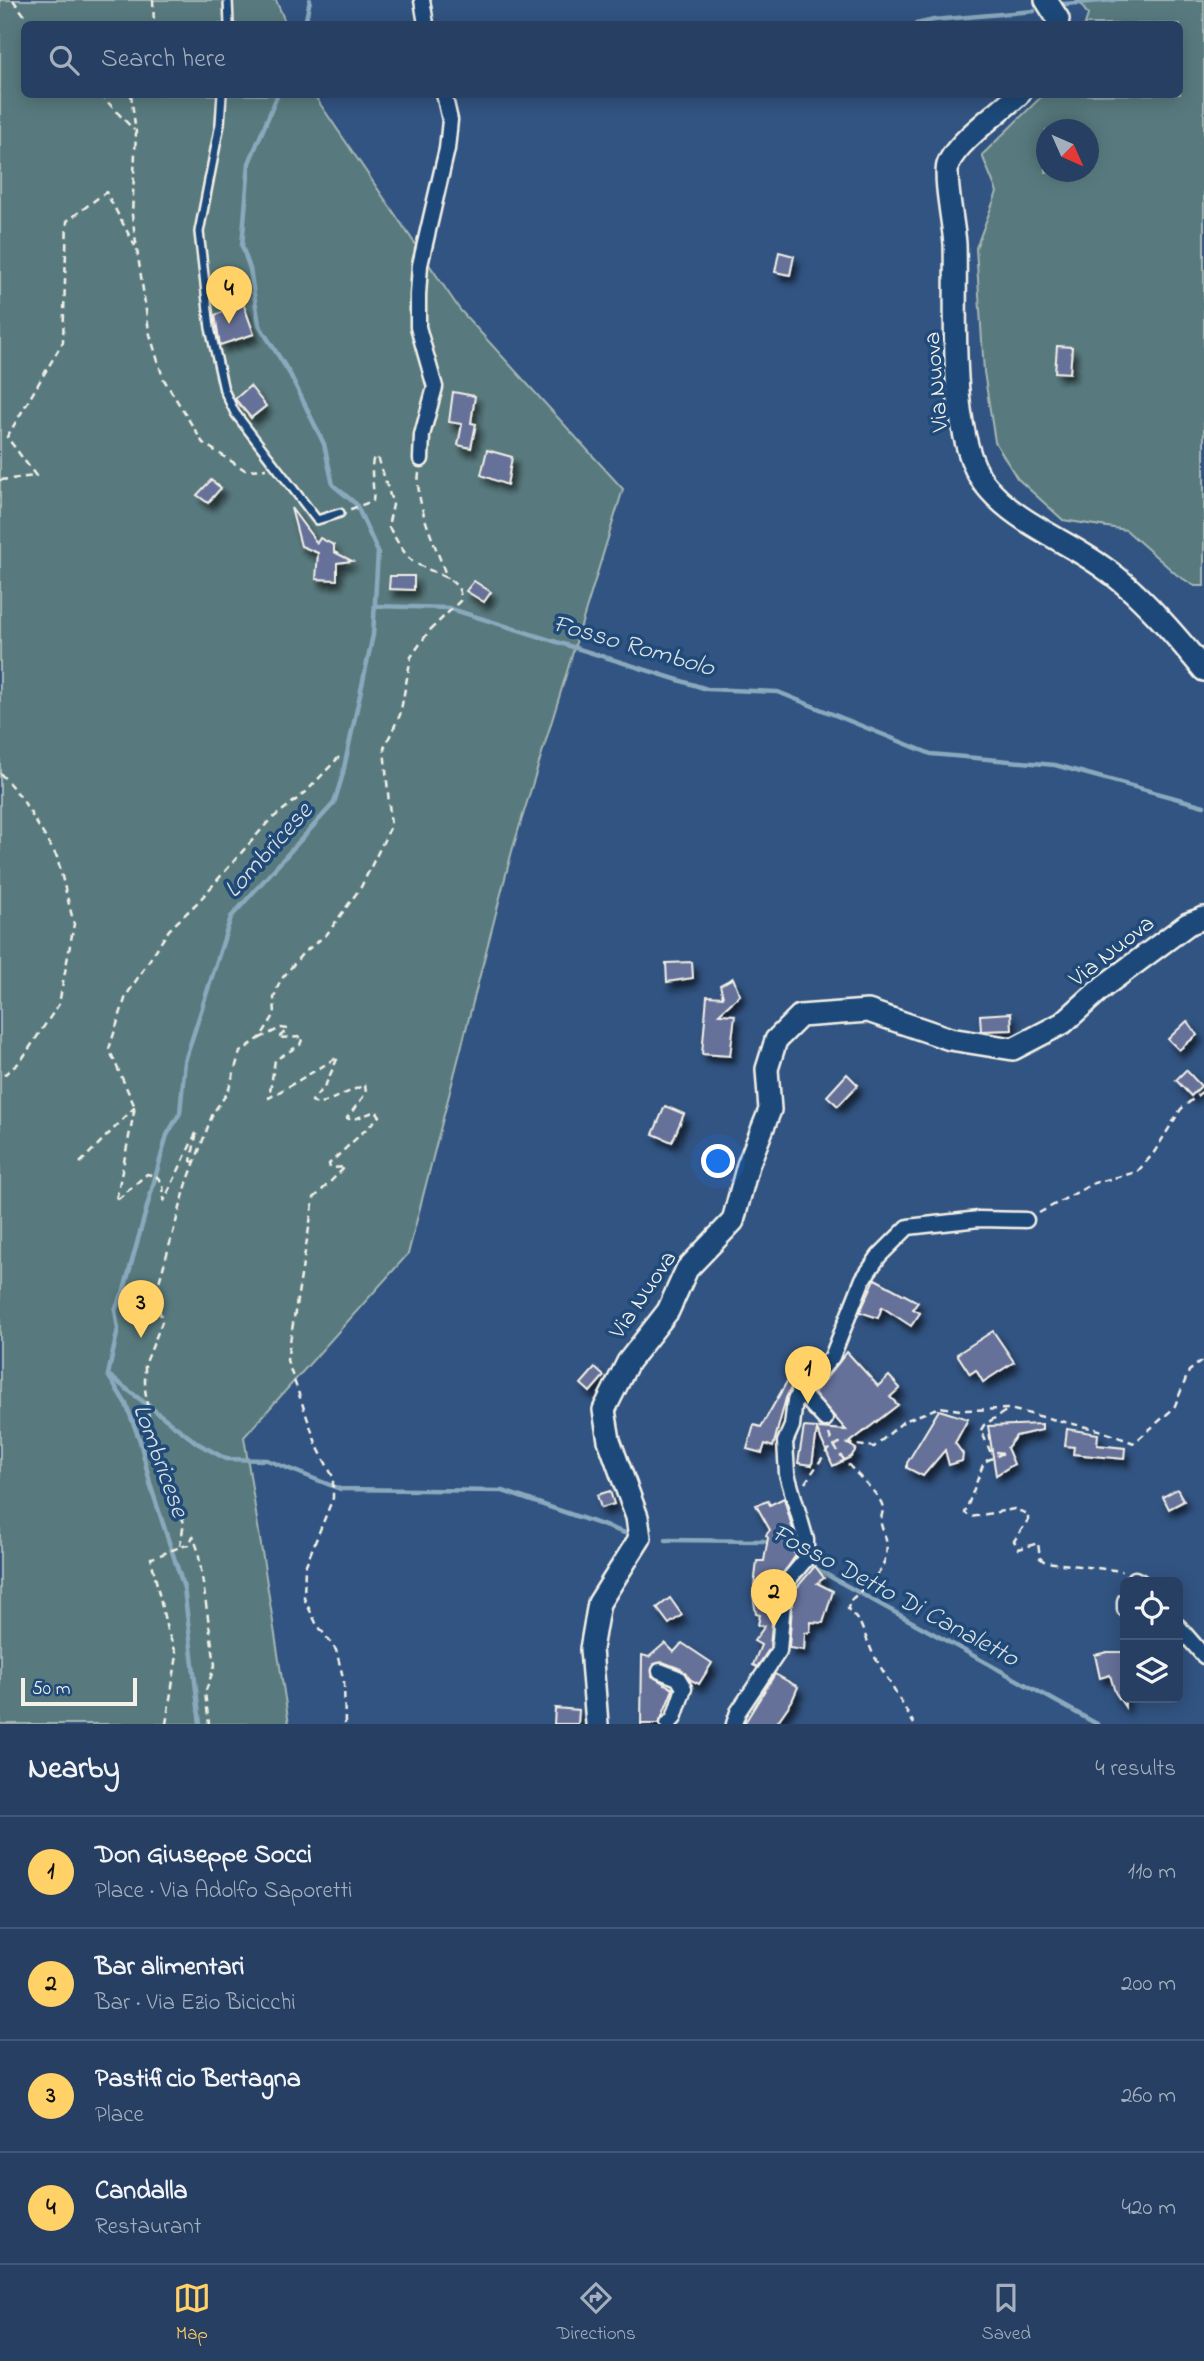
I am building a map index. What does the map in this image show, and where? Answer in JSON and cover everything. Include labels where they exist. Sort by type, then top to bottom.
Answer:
[{"type":"street","points":[[422,0],[426,21]]},
{"type":"street","points":[[1046,0],[1058,21]]},
{"type":"street","points":[[421,459],[422,435],[435,387],[418,327],[419,275],[447,149],[450,120],[445,98]]},
{"type":"street","name":"Via Nuova","points":[[1015,98],[960,147],[948,166],[954,244],[956,342],[965,438],[983,481],[1010,511],[1106,569],[1178,639],[1204,670]]},
{"type":"street","name":"Via Nuova","points":[[597,1724],[591,1649],[599,1603],[640,1538],[638,1517],[609,1440],[604,1410],[628,1362],[668,1311],[687,1269],[733,1221],[748,1165],[770,1110],[767,1069],[776,1040],[800,1016],[868,1011],[950,1039],[1013,1049],[1063,1023],[1104,985],[1188,924],[1204,918]]},
{"type":"street","points":[[734,1724],[738,1712],[779,1651],[784,1590],[789,1579],[806,1559],[806,1540],[787,1474],[785,1442],[792,1426],[795,1400],[799,1391],[832,1357],[863,1279],[879,1256],[908,1227],[979,1219],[1026,1220]]},
{"type":"street","points":[[799,1391],[825,1419]]},
{"type":"street","points":[[1183,1632],[1204,1656]]},
{"type":"street","points":[[660,1671],[678,1678],[684,1688],[674,1718],[668,1724]]},
{"type":"lane","points":[[228,0],[229,21]]},
{"type":"lane","points":[[222,98],[220,124],[199,232],[209,328],[224,390],[235,414],[317,520],[340,513]]},
{"type":"path","points":[[13,0],[29,21]]},
{"type":"path","points":[[153,0],[154,21]]},
{"type":"path","points":[[104,98],[136,133]]},
{"type":"path","points":[[132,98],[136,133],[132,215],[149,331],[163,378],[203,443],[245,470],[280,469]]},
{"type":"path","points":[[0,480],[36,476],[7,437],[63,342],[67,221],[106,192],[137,249]]},
{"type":"path","points":[[260,1038],[275,1014],[274,998],[280,981],[302,954],[327,934],[361,887],[391,826],[384,747],[400,715],[411,657],[429,631],[460,601],[457,584],[408,557],[388,526],[393,505],[379,460],[374,457],[373,501],[351,510]]},
{"type":"path","points":[[421,459],[417,483],[428,535],[447,579]]},
{"type":"path","points":[[194,1162],[191,1161],[197,1131],[164,1201],[163,1183],[156,1176],[147,1174],[116,1200],[135,1107],[109,1049],[126,996],[169,930],[199,901],[269,821],[306,792],[339,757]]},
{"type":"path","points":[[0,773],[21,797],[57,857],[74,924],[59,1004],[20,1062],[0,1078]]},
{"type":"path","points":[[180,1546],[184,1523],[150,1425],[145,1364],[162,1322],[156,1293],[194,1162],[213,1114],[228,1092],[240,1052],[260,1038],[281,1028],[288,1029],[278,1038],[303,1037],[300,1045],[275,1060],[269,1098],[338,1057],[326,1084],[312,1101],[318,1105],[365,1085],[366,1093],[347,1118],[352,1120],[376,1111],[380,1116],[329,1164],[330,1168],[345,1167],[314,1198],[287,1360],[317,1446],[333,1477],[333,1498],[305,1567],[304,1598],[316,1623],[336,1650],[344,1681],[345,1724]]},
{"type":"path","points":[[1026,1220],[1094,1183],[1137,1172],[1153,1154],[1181,1109],[1204,1090]]},
{"type":"path","points":[[80,1163],[135,1107]]},
{"type":"path","points":[[804,1485],[834,1446],[848,1441],[874,1447],[904,1421],[940,1407],[1009,1409],[1099,1430],[1135,1443],[1174,1408],[1189,1371],[1204,1359]]},
{"type":"path","points":[[1009,1409],[984,1425],[981,1430],[990,1451],[1003,1453],[984,1462],[965,1513],[971,1517],[1014,1509],[1028,1514],[1028,1520],[1014,1541],[1019,1549],[1038,1543],[1040,1558],[1045,1562],[1137,1573],[1136,1577]]},
{"type":"path","points":[[834,1446],[848,1468],[877,1495],[883,1508],[880,1522],[886,1541],[886,1556],[881,1569],[872,1583],[849,1602],[848,1609],[860,1623],[873,1654],[914,1724]]},
{"type":"path","points":[[166,1724],[177,1655],[167,1630],[151,1558],[189,1545],[193,1536],[210,1619],[215,1665],[205,1693],[209,1724]]},
{"type":"green space","points":[[0,0],[276,0],[285,21],[21,21],[21,98],[316,98],[460,310],[623,489],[512,851],[408,1254],[244,1437],[289,1724],[0,1724]]},
{"type":"green space","points":[[1078,0],[1204,0],[1204,586],[1195,586],[1177,575],[1126,530],[1063,520],[1017,478],[995,442],[984,372],[976,248],[997,192],[982,155],[1040,98],[1183,98],[1183,21],[1086,21],[1088,15]]},
{"type":"building","points":[[779,252],[794,256],[790,275],[775,272]]},
{"type":"building","points":[[243,303],[254,334],[220,345],[215,315]]},
{"type":"building","points":[[1057,346],[1072,347],[1070,373],[1055,372]]},
{"type":"building","points":[[250,386],[266,406],[251,418],[235,399]]},
{"type":"building","points":[[453,392],[475,396],[471,423],[476,424],[471,448],[458,445],[462,424],[449,422]]},
{"type":"building","points":[[487,450],[512,457],[507,485],[481,475]]},
{"type":"building","points":[[211,480],[221,488],[208,503],[197,495]]},
{"type":"building","points":[[291,508],[317,543],[320,538],[334,545],[334,552],[352,561],[337,563],[337,580],[316,579],[318,553],[301,546]]},
{"type":"building","points":[[390,576],[414,576],[414,590],[389,589]]},
{"type":"building","points":[[474,581],[491,592],[484,602],[466,591]]},
{"type":"building","points":[[692,962],[693,978],[667,982],[666,963]]},
{"type":"building","points":[[733,978],[740,995],[719,1014],[735,1015],[730,1056],[702,1054],[707,996],[723,997],[720,985]]},
{"type":"building","points":[[1011,1013],[1012,1030],[981,1031],[980,1015]]},
{"type":"building","points":[[1187,1021],[1197,1035],[1179,1050],[1168,1039]]},
{"type":"building","points":[[1186,1070],[1201,1086],[1191,1096],[1176,1080]]},
{"type":"building","points":[[847,1074],[858,1085],[838,1106],[827,1096]]},
{"type":"building","points":[[665,1106],[684,1114],[672,1142],[653,1134]]},
{"type":"building","points":[[875,1279],[918,1302],[913,1309],[920,1313],[911,1326],[882,1307],[878,1318],[860,1312]]},
{"type":"building","points":[[993,1331],[1014,1362],[983,1382],[976,1370],[970,1374],[957,1354]]},
{"type":"building","points":[[847,1352],[878,1386],[889,1376],[900,1388],[890,1397],[898,1405],[848,1444],[856,1449],[851,1457],[833,1466],[817,1430],[812,1465],[798,1463],[804,1427],[846,1430],[814,1393]]},
{"type":"building","points":[[595,1368],[604,1376],[590,1392],[581,1384]]},
{"type":"building","points":[[793,1371],[798,1373],[786,1398],[773,1447],[765,1444],[762,1453],[747,1449],[754,1425],[761,1427]]},
{"type":"building","points":[[939,1410],[968,1419],[955,1443],[963,1454],[962,1461],[949,1465],[945,1450],[923,1476],[907,1468],[907,1463]]},
{"type":"building","points":[[1042,1424],[1042,1430],[1016,1436],[1007,1448],[1014,1464],[996,1475],[988,1426]]},
{"type":"building","points":[[1067,1429],[1098,1434],[1097,1445],[1125,1448],[1124,1459],[1073,1454],[1074,1447],[1065,1446]]},
{"type":"building","points":[[1177,1489],[1184,1501],[1169,1509],[1163,1497]]},
{"type":"building","points":[[610,1491],[614,1504],[601,1508],[597,1495]]},
{"type":"building","points":[[784,1498],[796,1541],[787,1544],[796,1555],[775,1586],[770,1648],[757,1667],[753,1665],[761,1645],[754,1641],[765,1626],[758,1625],[760,1615],[756,1614],[753,1595],[757,1561],[764,1561],[768,1538],[766,1535],[770,1530],[756,1505],[768,1501],[770,1505]]},
{"type":"building","points":[[815,1566],[824,1578],[817,1583],[833,1591],[823,1623],[811,1622],[810,1632],[805,1633],[804,1650],[789,1648],[793,1592]]},
{"type":"building","points":[[670,1598],[682,1615],[669,1624],[657,1608]]},
{"type":"building","points":[[665,1643],[674,1652],[682,1643],[712,1663],[699,1684],[681,1669],[663,1662],[654,1664],[652,1676],[673,1689],[659,1724],[641,1724],[642,1655],[649,1657]]},
{"type":"building","points":[[1120,1652],[1120,1700],[1110,1675],[1100,1678],[1095,1655]]},
{"type":"building","points":[[775,1674],[798,1687],[792,1701],[776,1724],[744,1724]]},
{"type":"building","points":[[555,1708],[579,1710],[578,1724],[554,1724]]},
{"type":"waterway","name":"Lombricese","points":[[306,21],[310,0]]},
{"type":"waterway","points":[[1064,4],[1114,0]]},
{"type":"waterway","points":[[930,21],[1034,11]]},
{"type":"waterway","name":"Lombricese","points":[[200,1724],[184,1588],[151,1487],[140,1441],[126,1404],[108,1375],[118,1329],[115,1310],[124,1290],[167,1135],[180,1113],[185,1061],[231,917],[334,803],[373,635],[378,552],[356,504],[333,485],[324,444],[290,374],[259,325],[250,269],[242,246],[249,163],[276,98]]},
{"type":"waterway","name":"Fosso Rombolo","points":[[375,606],[448,608],[707,689],[778,692],[931,754],[1055,765],[1204,806]]},
{"type":"waterway","name":"Fosso Detto Di Canaletto","points":[[111,1377],[197,1443],[226,1459],[267,1460],[340,1489],[503,1491],[628,1534]]},
{"type":"waterway","name":"Fosso Detto Di Canaletto","points":[[666,1540],[764,1541],[771,1544]]},
{"type":"waterway","name":"Fosso Detto Di Canaletto","points":[[791,1555],[1097,1724]]},
{"type":"place","name":"Candalla","points":[[229,324]]},
{"type":"place","name":"Pastificio Bertagna","points":[[141,1338]]},
{"type":"place","name":"Don Giuseppe Socci","points":[[808,1404]]},
{"type":"place","name":"Bar alimentari","points":[[774,1627]]}]
